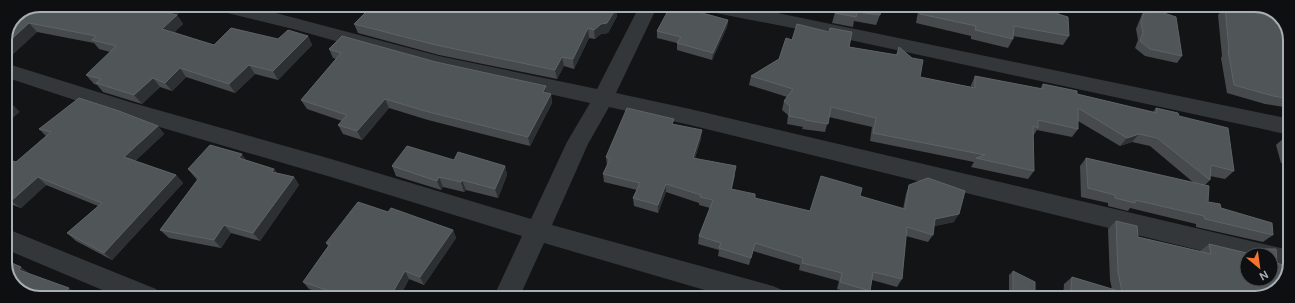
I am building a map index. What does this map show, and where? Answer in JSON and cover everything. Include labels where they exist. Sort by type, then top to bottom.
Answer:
[{"type":"street","points":[[247,12],[439,63],[889,164],[1239,249]]},
{"type":"street","points":[[509,291],[578,142],[603,99],[646,12]]},
{"type":"street","points":[[740,12],[1283,126]]},
{"type":"street","points":[[1246,12],[1269,16]]},
{"type":"street","points":[[12,72],[132,111],[331,168],[538,231],[748,291]]},
{"type":"street","points":[[12,241],[133,291]]},
{"type":"building","points":[[40,12],[164,12],[177,15],[162,29],[214,45],[231,28],[278,39],[288,30],[308,36],[273,71],[249,65],[229,84],[180,68],[165,83],[153,78],[134,95],[96,83],[101,79],[86,75],[116,46],[92,40],[96,36],[29,23],[12,38],[14,29],[20,20],[29,14]]},
{"type":"building","points":[[366,12],[614,12],[607,23],[601,24],[594,30],[588,28],[573,59],[562,57],[555,70],[436,45],[354,24]]},
{"type":"building","points":[[667,12],[698,12],[728,20],[713,53],[677,43],[681,37],[657,31]]},
{"type":"building","points":[[835,12],[857,12],[856,17]]},
{"type":"building","points":[[857,12],[881,12],[880,15]]},
{"type":"building","points":[[920,12],[1058,12],[1058,14],[1068,17],[1069,36],[1014,26],[1013,39],[975,30],[976,26],[920,14]]},
{"type":"building","points":[[1144,12],[1161,12],[1176,17],[1182,56],[1150,49],[1140,41],[1143,33],[1141,22]]},
{"type":"building","points":[[1225,12],[1264,13],[1273,19],[1280,27],[1283,38],[1283,98],[1234,85]]},
{"type":"building","points":[[797,24],[829,32],[830,28],[852,32],[849,47],[897,55],[899,47],[912,58],[923,60],[920,77],[975,88],[975,76],[1043,89],[1043,84],[1077,91],[1077,94],[1157,113],[1156,108],[1178,113],[1179,116],[1228,128],[1234,171],[1211,165],[1210,180],[1157,138],[1139,134],[1127,138],[1078,108],[1078,129],[1038,120],[1038,128],[1033,126],[1034,171],[976,158],[985,155],[873,133],[876,118],[831,107],[828,124],[789,116],[790,106],[784,101],[793,89],[751,76],[779,59],[786,38],[792,40]]},
{"type":"building","points":[[342,36],[436,62],[546,86],[543,92],[551,94],[528,137],[425,111],[385,99],[357,131],[338,125],[347,115],[301,100],[341,53],[329,49]]},
{"type":"building","points":[[79,98],[119,111],[158,126],[124,157],[176,175],[104,253],[67,233],[102,203],[38,177],[12,200],[12,161],[16,162],[51,132],[39,129]]},
{"type":"building","points":[[627,108],[674,119],[672,124],[702,130],[693,158],[736,166],[731,189],[755,194],[755,198],[810,211],[821,176],[862,188],[860,196],[905,209],[909,185],[928,178],[965,191],[959,214],[935,219],[933,235],[907,227],[902,279],[873,272],[870,291],[840,282],[842,273],[802,263],[803,258],[755,243],[751,258],[719,248],[721,243],[699,236],[713,200],[700,197],[701,195],[666,184],[658,205],[633,198],[640,183],[603,174],[610,159],[606,157]]},
{"type":"building","points":[[210,145],[242,154],[239,158],[274,169],[272,172],[294,177],[253,233],[224,225],[214,240],[160,230],[199,178],[188,169]]},
{"type":"building","points":[[407,146],[454,160],[458,152],[505,166],[495,189],[462,180],[461,182],[439,177],[437,181],[392,166]]},
{"type":"building","points":[[1086,158],[1209,186],[1208,202],[1220,204],[1221,208],[1272,223],[1273,235],[1205,219],[1204,216],[1135,200],[1135,203],[1115,198],[1115,195],[1088,188]]},
{"type":"building","points":[[358,202],[388,212],[391,208],[453,230],[420,277],[405,271],[393,291],[329,291],[303,282],[330,244],[326,243]]},
{"type":"building","points":[[1116,221],[1137,226],[1138,237],[1211,254],[1209,244],[1239,251],[1239,287],[1269,287],[1264,290],[1255,291],[1122,291],[1118,272]]},
{"type":"building","points":[[12,263],[21,267],[19,270],[69,288],[66,291],[40,291],[29,289],[17,279],[14,274]]},
{"type":"building","points":[[1279,264],[1283,265],[1279,277]]},
{"type":"building","points":[[1013,271],[1035,282],[1035,291],[1013,291]]},
{"type":"building","points":[[1072,277],[1119,291],[1071,291]]}]
